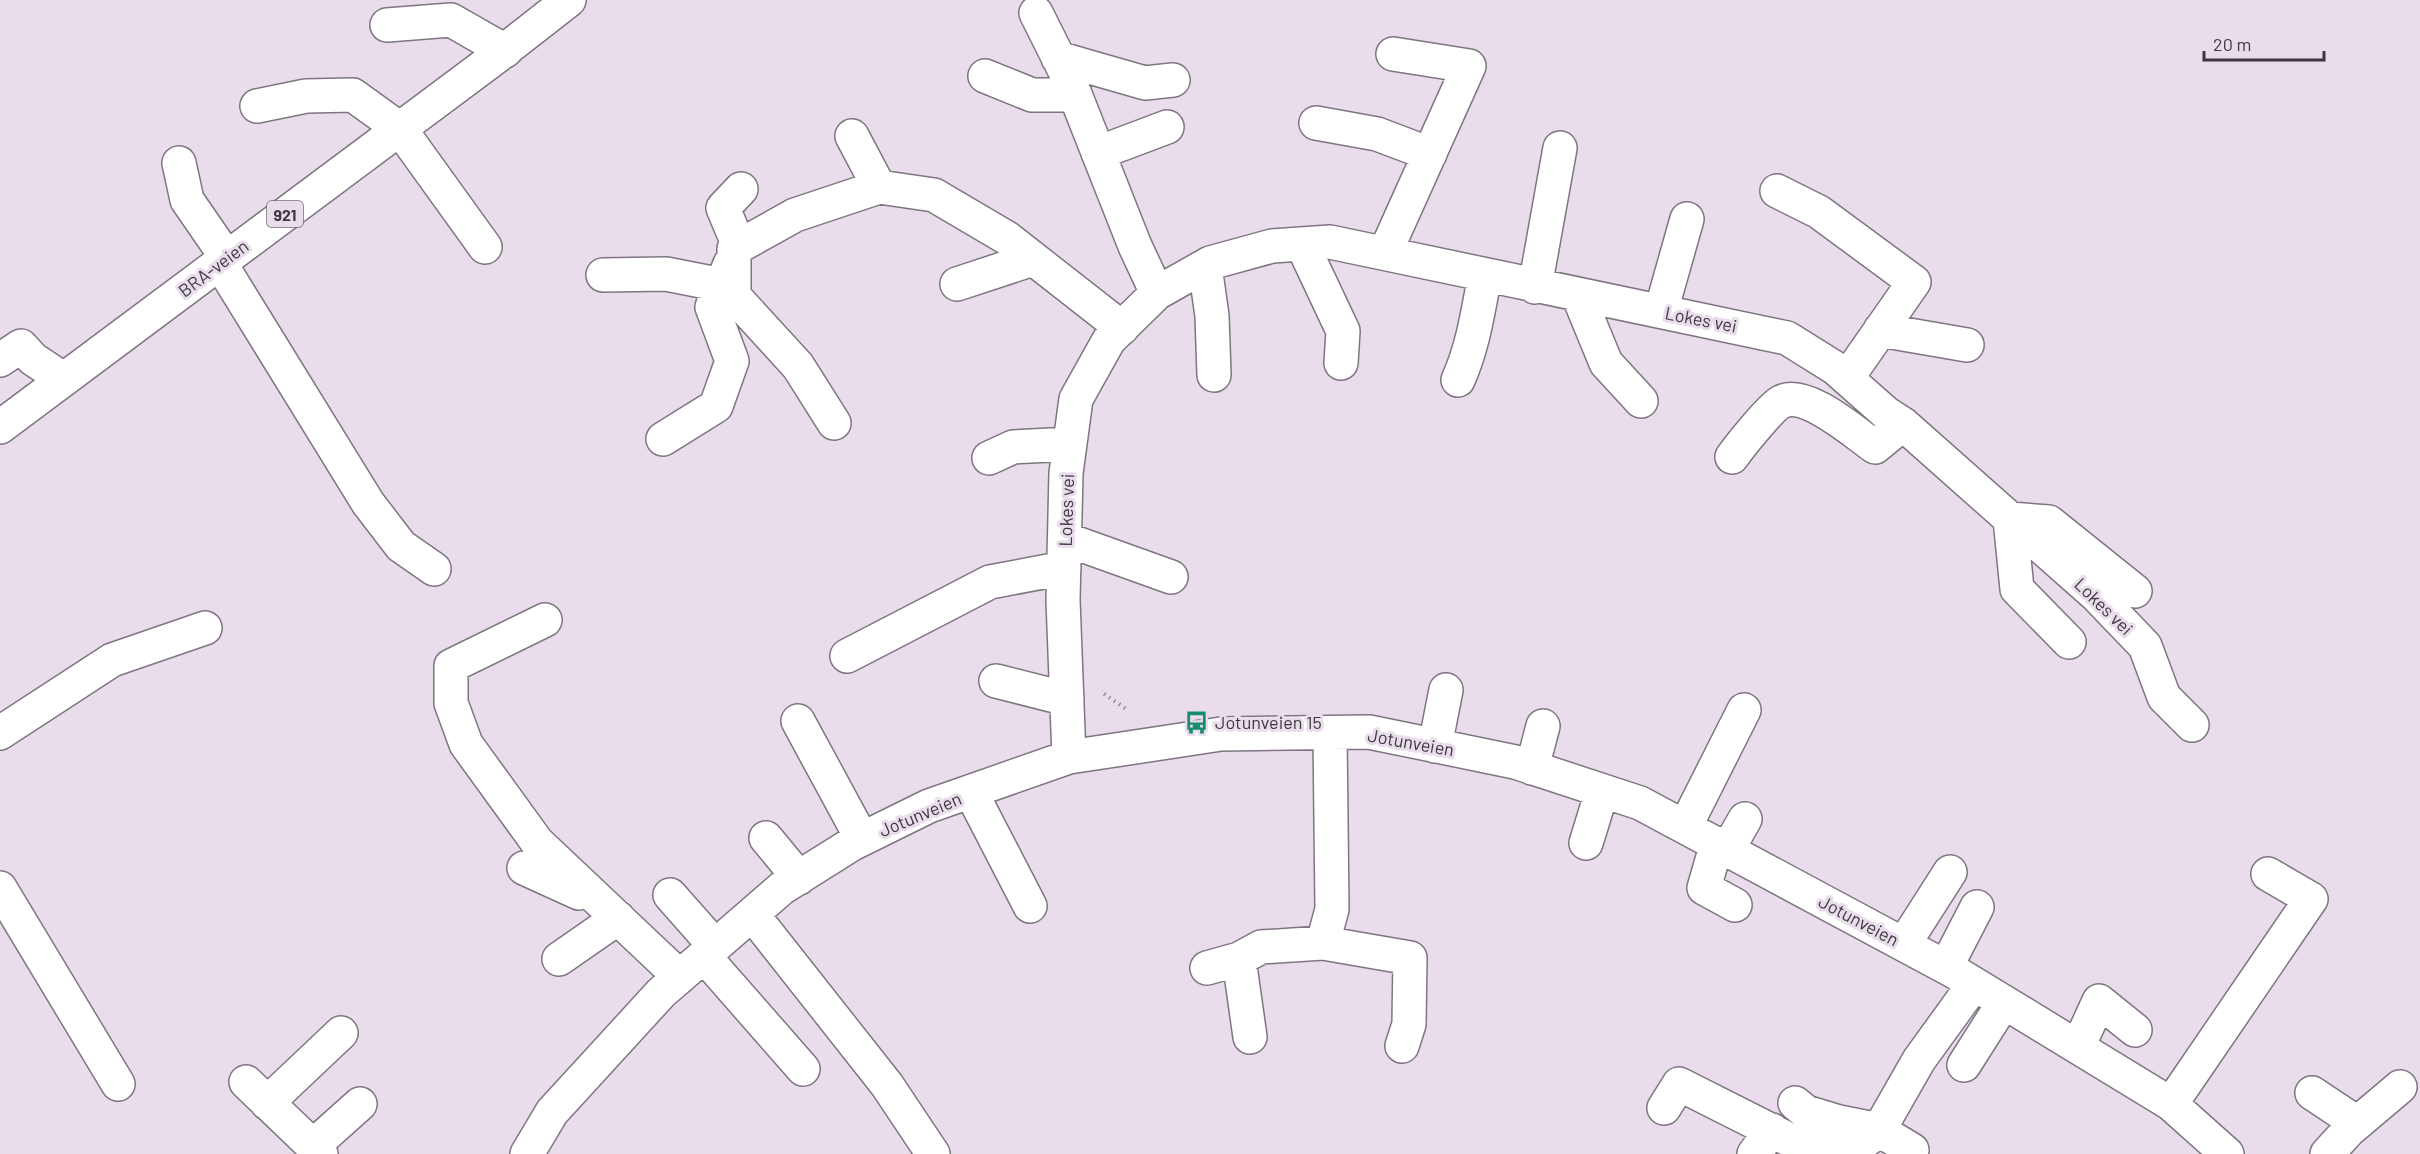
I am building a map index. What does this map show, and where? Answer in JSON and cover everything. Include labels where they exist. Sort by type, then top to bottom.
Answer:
[{"type":"street","name":"BRA-veien","points":[[0,427],[505,51],[569,0]]},
{"type":"street","points":[[1036,13],[1075,95],[1135,246],[1157,293]]},
{"type":"street","points":[[387,25],[451,20],[505,51]]},
{"type":"street","points":[[1385,253],[1469,66],[1393,54]]},
{"type":"street","points":[[1058,58],[1145,83],[1173,80]]},
{"type":"street","points":[[985,76],[1032,95],[1075,95]]},
{"type":"street","points":[[256,106],[306,96],[353,96],[400,129],[485,247]]},
{"type":"street","points":[[1316,123],[1377,134],[1430,154]]},
{"type":"street","points":[[1098,153],[1167,127]]},
{"type":"street","points":[[852,136],[879,187]]},
{"type":"street","points":[[1535,287],[1560,148]]},
{"type":"street","points":[[179,163],[187,200],[368,503],[401,546],[434,570]]},
{"type":"street","points":[[603,275],[666,274],[731,263],[795,216],[879,187],[934,195],[1007,238],[1122,328]]},
{"type":"street","points":[[741,189],[723,208],[734,296],[798,366],[834,423]]},
{"type":"street","points":[[1777,191],[1819,212],[1914,282],[1847,378]]},
{"type":"street","points":[[1661,311],[1687,219]]},
{"type":"street","name":"Lokes vei","points":[[1069,757],[1065,554],[1066,473],[1076,399],[1109,340],[1157,293],[1226,267],[1272,246],[1330,242],[1535,287],[1787,338],[1835,368],[1903,424],[2097,597],[2145,646],[2164,697],[2192,725]]},
{"type":"street","points":[[1302,244],[1343,331],[1341,363]]},
{"type":"street","points":[[957,284],[1034,259]]},
{"type":"street","points":[[663,439],[716,406],[732,361],[712,307],[731,263]]},
{"type":"street","points":[[1214,375],[1212,316],[1226,267]]},
{"type":"street","points":[[1458,380],[1476,326],[1485,275]]},
{"type":"street","points":[[1578,295],[1606,363],[1641,401]]},
{"type":"street","points":[[1880,330],[1967,345]]},
{"type":"street","points":[[0,360],[21,346],[33,359],[63,380]]},
{"type":"street","points":[[1732,457],[1742,442],[1782,402],[1799,399],[1818,408],[1875,447],[1903,424]]},
{"type":"street","points":[[989,458],[1013,447],[1070,444]]},
{"type":"street","points":[[2069,642],[2017,589],[2010,519],[2049,522],[2135,591]]},
{"type":"street","points":[[847,656],[990,582],[1065,554],[1171,577]]},
{"type":"street","points":[[545,620],[451,666],[451,703],[466,744],[537,842],[680,977]]},
{"type":"street","points":[[0,733],[112,660],[205,627]]},
{"type":"street","points":[[996,681],[1067,699]]},
{"type":"street","points":[[1435,746],[1446,690]]},
{"type":"street","points":[[1685,827],[1744,710]]},
{"type":"street","points":[[798,721],[862,839]]},
{"type":"street","points":[[1532,768],[1543,726]]},
{"type":"street","points":[[1323,943],[1332,909],[1330,732]]},
{"type":"street","name":"Jotunveien","points":[[527,1154],[552,1112],[661,993],[782,888],[862,839],[929,806],[1069,757],[1221,734],[1330,732],[1369,732],[1515,762],[1640,803],[1946,967],[2170,1104],[2224,1153]]},
{"type":"street","points":[[1586,843],[1602,790]]},
{"type":"street","points":[[971,792],[1030,906]]},
{"type":"street","points":[[1735,905],[1704,888],[1723,846],[1746,819]]},
{"type":"street","points":[[766,837],[799,878]]},
{"type":"street","points":[[524,868],[610,911]]},
{"type":"street","points":[[1904,944],[1950,872]]},
{"type":"street","points":[[2170,1104],[2311,899],[2268,874]]},
{"type":"street","points":[[0,888],[118,1084]]},
{"type":"street","points":[[670,895],[710,951],[803,1070]]},
{"type":"street","points":[[1946,967],[1977,906]]},
{"type":"street","points":[[559,959],[610,911]]},
{"type":"street","points":[[752,914],[887,1084],[933,1154]]},
{"type":"street","points":[[1207,968],[1239,959],[1261,947],[1323,943],[1410,958],[1409,1024],[1402,1046]]},
{"type":"street","points":[[1239,959],[1250,1037]]},
{"type":"street","points":[[1863,1144],[1919,1060],[1974,984]]},
{"type":"street","points":[[2078,1047],[2099,1001],[2135,1030]]},
{"type":"street","points":[[1964,1065],[2004,1002]]},
{"type":"street","points":[[341,1033],[257,1093],[317,1150],[360,1104]]},
{"type":"street","points":[[1664,1108],[1678,1084],[1763,1142],[1794,1142],[1828,1153],[1863,1144],[1912,1150]]},
{"type":"street","points":[[2327,1154],[2357,1123],[2400,1087]]},
{"type":"street","points":[[2312,1093],[2357,1123]]},
{"type":"street","points":[[1795,1103],[1806,1112],[1839,1122],[1863,1144]]},
{"type":"place","name":"Jotunveien 15","points":[[1197,722]]}]
